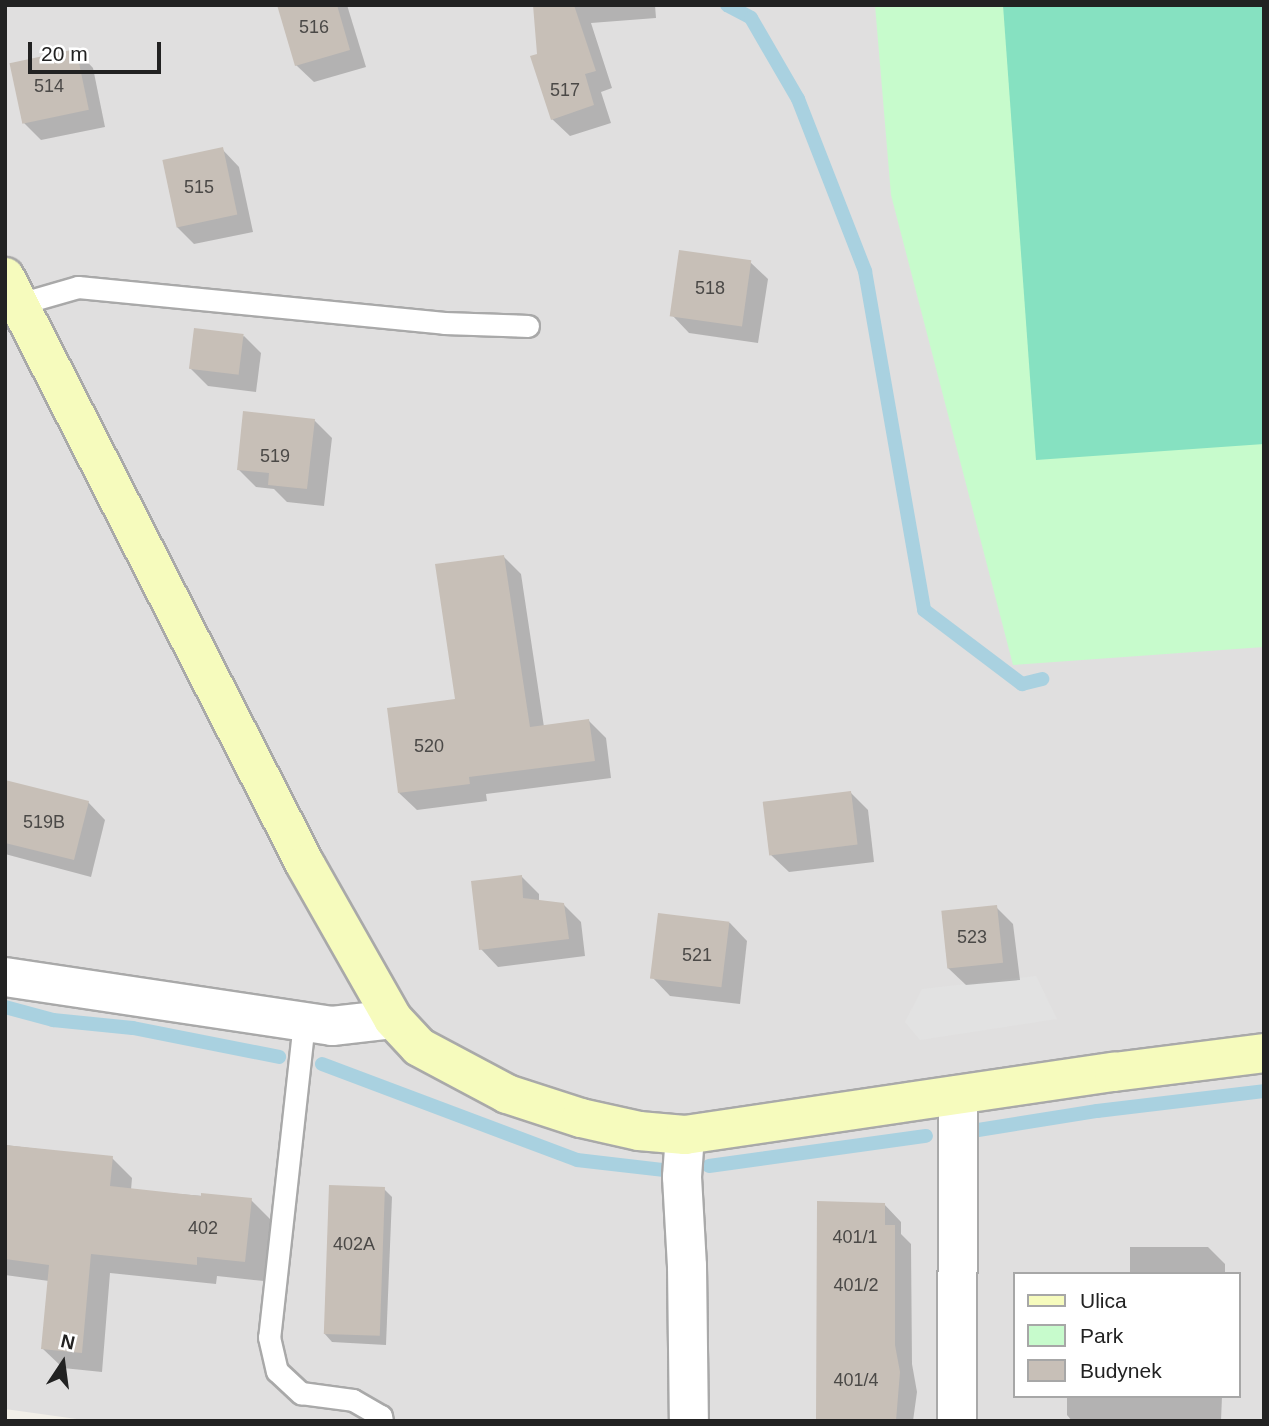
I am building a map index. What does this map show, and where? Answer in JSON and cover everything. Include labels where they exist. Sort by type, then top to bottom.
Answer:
[{"type":"street","points":[[12,291],[305,864],[393,1019],[419,1047],[506,1094],[581,1118],[639,1132],[685,1135],[1264,1053]]},
{"type":"street","points":[[5,977],[332,1026],[393,1019]]},
{"type":"street","points":[[957,1421],[958,1095]]},
{"type":"street","points":[[685,1135],[682,1177],[687,1266],[689,1421]]},
{"type":"lane","points":[[12,291],[78,287],[444,323],[528,326]]},
{"type":"lane","points":[[304,1022],[269,1337],[277,1371],[301,1393],[353,1400],[381,1416],[382,1421]]},
{"type":"shaded area","points":[[5,5],[1264,5],[1264,1421],[91,1421],[5,1409]]},
{"type":"shaded area","points":[[1036,976],[1057,1019],[920,1040],[905,1022],[922,989]]},
{"type":"green space","points":[[875,5],[1264,5],[1264,647],[1013,665],[891,195]]},
{"type":"green space","points":[[1003,5],[1264,5],[1264,444],[1036,460]]},
{"type":"building","points":[[277,5],[337,5],[350,50],[295,66]]},
{"type":"building","points":[[533,5],[574,5],[596,71],[585,74],[594,105],[551,120],[530,56],[537,54]]},
{"type":"building","points":[[76,49],[89,110],[22,124],[9,63]]},
{"type":"building","points":[[223,147],[237,214],[177,227],[162,160]]},
{"type":"building","points":[[679,250],[751,260],[742,327],[670,316]]},
{"type":"building","points":[[194,328],[244,334],[239,375],[189,369]]},
{"type":"building","points":[[243,411],[315,419],[307,489],[268,485],[269,473],[237,470]]},
{"type":"building","points":[[504,555],[530,727],[589,719],[595,761],[469,777],[470,784],[398,793],[387,708],[455,699],[435,564]]},
{"type":"building","points":[[5,780],[89,801],[74,860],[5,843]]},
{"type":"building","points":[[851,791],[858,845],[769,855],[763,802]]},
{"type":"building","points":[[522,875],[523,898],[564,903],[569,939],[479,950],[471,881]]},
{"type":"building","points":[[997,905],[1003,963],[947,969],[941,911]]},
{"type":"building","points":[[658,913],[729,922],[721,987],[650,979]]},
{"type":"building","points":[[5,1145],[113,1156],[110,1186],[201,1196],[201,1193],[252,1198],[245,1262],[197,1257],[197,1265],[91,1254],[82,1353],[41,1349],[49,1265],[5,1259]]},
{"type":"building","points":[[329,1185],[385,1187],[380,1336],[324,1334]]},
{"type":"building","points":[[817,1201],[885,1203],[885,1225],[895,1225],[895,1345],[900,1372],[896,1421],[816,1421]]},
{"type":"waterway","points":[[727,5],[751,18],[798,99],[865,271],[924,610],[1022,684],[1042,679]]},
{"type":"waterway","points":[[5,1007],[53,1020],[133,1028],[279,1057]]},
{"type":"waterway","points":[[322,1064],[577,1160],[664,1170]]},
{"type":"waterway","points":[[972,1131],[1097,1111],[1264,1091]]},
{"type":"waterway","points":[[709,1166],[926,1136]]}]
